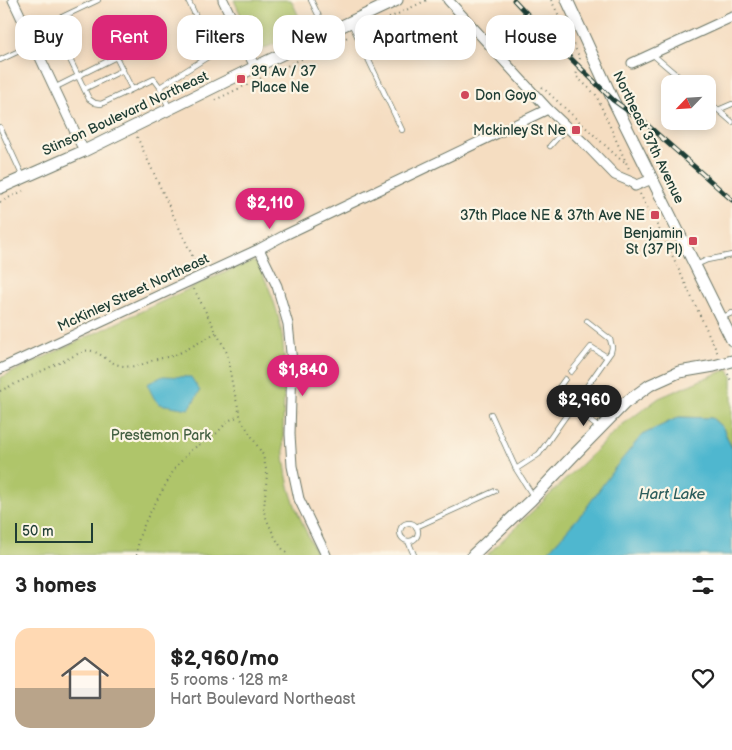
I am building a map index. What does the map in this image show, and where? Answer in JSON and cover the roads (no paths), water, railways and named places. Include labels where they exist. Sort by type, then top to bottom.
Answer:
[{"type":"street","points":[[13,0],[20,15]]},
{"type":"street","points":[[223,0],[230,15]]},
{"type":"street","name":"Stinson Boulevard Northeast","points":[[345,24],[397,0]]},
{"type":"street","points":[[448,0],[548,109],[616,175],[634,183],[635,186],[652,178]]},
{"type":"street","name":"Northeast 37th Avenue","points":[[566,0],[613,100],[696,265],[727,315],[732,340]]},
{"type":"street","points":[[632,64],[732,17]]},
{"type":"street","name":"Stinson Boulevard Northeast","points":[[0,188],[84,151],[273,58]]},
{"type":"street","points":[[41,60],[84,151]]},
{"type":"street","points":[[252,60],[255,67]]},
{"type":"street","name":"McKinley Street Northeast","points":[[0,369],[259,249],[548,109]]},
{"type":"street","points":[[259,249],[276,286],[288,324],[292,362],[292,466],[299,499],[326,555]]},
{"type":"street","points":[[474,555],[534,497],[625,403],[650,385],[679,372],[728,362]]},
{"type":"lane","points":[[66,15],[98,0]]},
{"type":"lane","points":[[188,0],[195,15]]},
{"type":"lane","points":[[311,0],[318,15]]},
{"type":"lane","points":[[350,22],[402,130]]},
{"type":"lane","points":[[0,60],[15,53]]},
{"type":"lane","points":[[652,54],[676,75]]},
{"type":"lane","points":[[54,88],[116,57],[132,90]]},
{"type":"lane","points":[[70,60],[89,99],[95,103],[101,104],[154,79],[160,87],[169,109]]},
{"type":"lane","points":[[160,87],[203,60]]},
{"type":"lane","points":[[84,89],[123,70]]},
{"type":"lane","points":[[732,104],[718,110],[732,122]]},
{"type":"lane","points":[[0,127],[24,177]]},
{"type":"lane","points":[[550,146],[567,127]]},
{"type":"lane","points":[[696,265],[707,260],[732,255]]},
{"type":"lane","points":[[516,469],[539,454],[610,352],[612,347],[610,340],[587,322]]},
{"type":"lane","points":[[571,372],[590,347],[607,357]]},
{"type":"lane","points":[[565,379],[555,393],[600,429]]},
{"type":"lane","points":[[490,414],[516,469],[534,497]]},
{"type":"lane","points":[[416,527],[495,491]]},
{"type":"lane","points":[[408,541],[413,540],[418,533],[416,527],[411,524],[403,526],[400,531],[401,536],[408,541],[414,555]]},
{"type":"water","points":[[163,376],[191,377],[200,391],[189,409],[159,404],[154,398],[147,384]]},
{"type":"water","name":"Hart Lake","points":[[679,417],[712,418],[723,428],[732,449],[732,555],[545,555],[584,511],[614,469],[642,435]]},
{"type":"railway","points":[[514,0],[613,100],[645,123],[732,200]]},
{"type":"place","name":"39 Av / 37 Place Ne","points":[[241,79]]},
{"type":"place","name":"Don Goyo","points":[[465,95]]},
{"type":"place","name":"Mckinley St Ne","points":[[576,130]]},
{"type":"place","name":"37th Place NE & 37th Ave NE","points":[[655,215]]},
{"type":"place","name":"Benjamin St (37 Pl)","points":[[693,241]]},
{"type":"park label","name":"Prestemon Park","points":[[161,435]]}]
